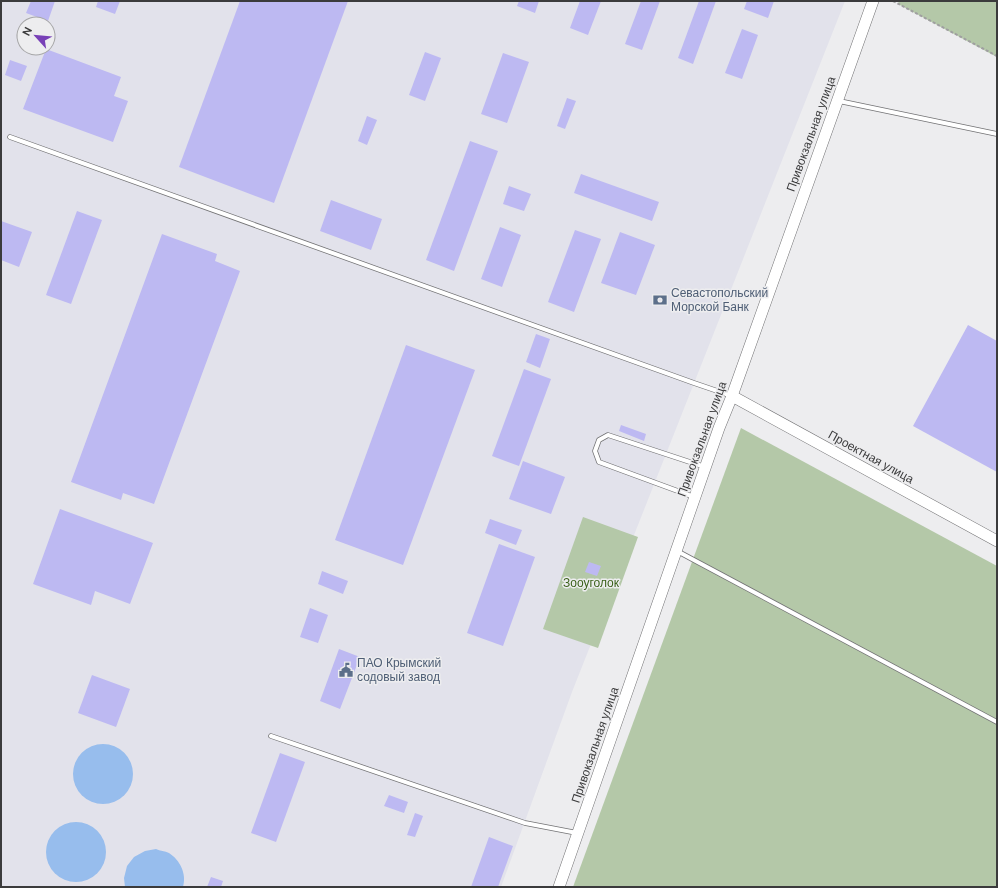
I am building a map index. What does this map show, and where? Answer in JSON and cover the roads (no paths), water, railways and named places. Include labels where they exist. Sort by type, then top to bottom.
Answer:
[{"type":"main road","name":"Привокзальная улица","points":[[559,887],[719,428],[732,396],[873,1]]},
{"type":"main road","name":"Проектная улица","points":[[732,396],[997,541]]},
{"type":"lane","points":[[837,101],[997,134]]},
{"type":"lane","points":[[10,137],[732,396]]},
{"type":"lane","points":[[695,498],[599,462],[595,451],[599,440],[608,435],[706,467]]},
{"type":"lane","points":[[676,551],[997,722]]},
{"type":"lane","points":[[271,736],[525,822],[578,833]]},
{"type":"water","points":[[103,744],[120,749],[128,757],[133,774],[128,791],[120,799],[103,804],[86,799],[78,791],[73,774],[78,757],[86,749]]},
{"type":"water","points":[[76,822],[93,827],[101,835],[106,852],[101,869],[93,877],[76,882],[59,877],[51,869],[46,852],[51,835],[59,827]]},
{"type":"water","points":[[156,849],[169,853],[179,863],[184,877],[183,887],[125,887],[124,878],[127,866],[134,857],[145,851]]},
{"type":"place","name":"Севастопольский Морской Банк","points":[[660,300]]},
{"type":"place","name":"ПАО Крымский содовый завод","points":[[346,670]]},
{"type":"park label","name":"Зооуголок","points":[[591,583]]}]
